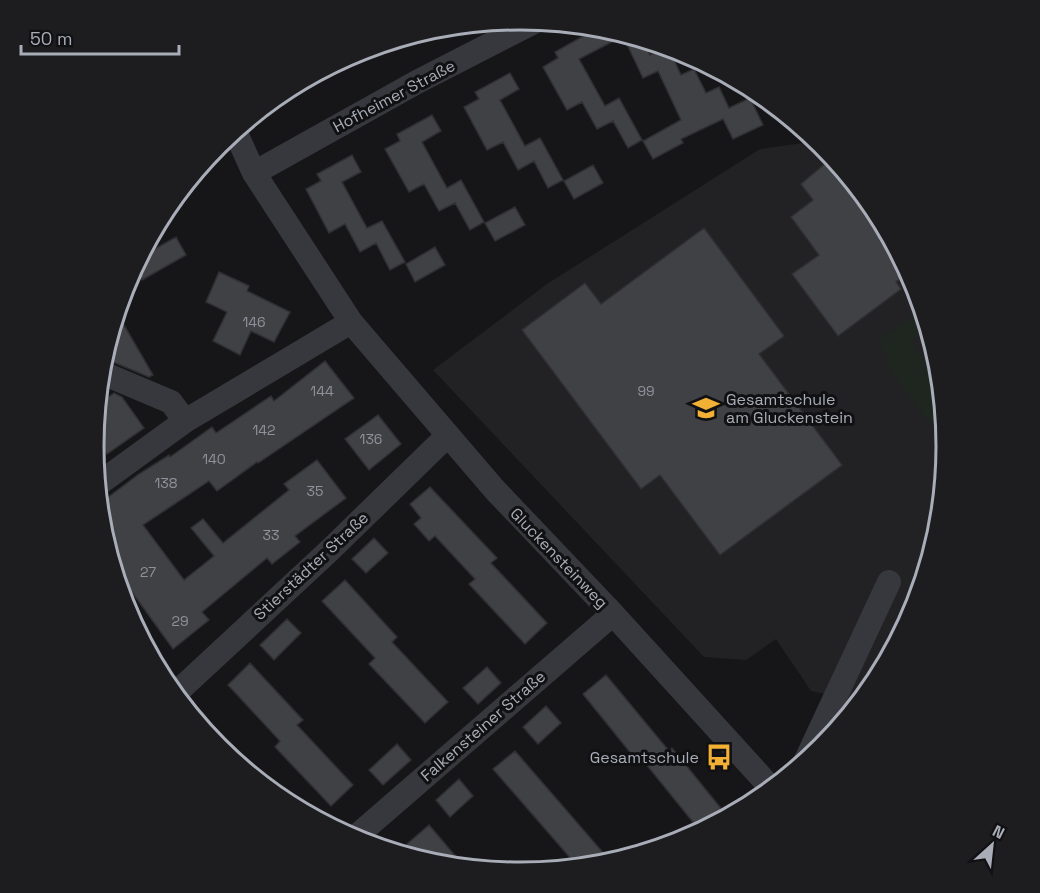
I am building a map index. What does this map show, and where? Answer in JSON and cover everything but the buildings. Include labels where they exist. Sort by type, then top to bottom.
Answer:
[{"type":"street","name":"Hofheimer Straße","points":[[254,173],[417,82],[518,30]]},
{"type":"street","name":"Gluckensteinweg","points":[[239,139],[254,173],[351,322],[495,490],[613,614],[766,782]]},
{"type":"street","points":[[105,480],[185,422],[351,322]]},
{"type":"street","points":[[110,376],[171,402],[185,422]]},
{"type":"street","name":"Stierstädter Straße","points":[[181,688],[330,550],[447,436]]},
{"type":"street","points":[[815,741],[889,582]]},
{"type":"street","name":"Falkensteiner Straße","points":[[362,831],[613,614]]},
{"type":"shaded area","name":"Gesamtschule am Gluckenstein","points":[[805,143],[833,172],[866,215],[894,262],[905,287],[922,339],[933,392],[936,419],[936,474],[922,554],[894,631],[881,655],[851,699],[811,691],[776,639],[746,660],[704,657],[433,370],[547,284],[760,149]]},
{"type":"shaded area","points":[[914,314],[921,334],[911,342],[928,365],[933,392],[936,418],[929,423],[884,361],[889,357],[877,342]]},
{"type":"place","name":"Gesamtschule am Gluckenstein","points":[[706,408]]},
{"type":"place","name":"Gesamtschule","points":[[719,757]]}]
